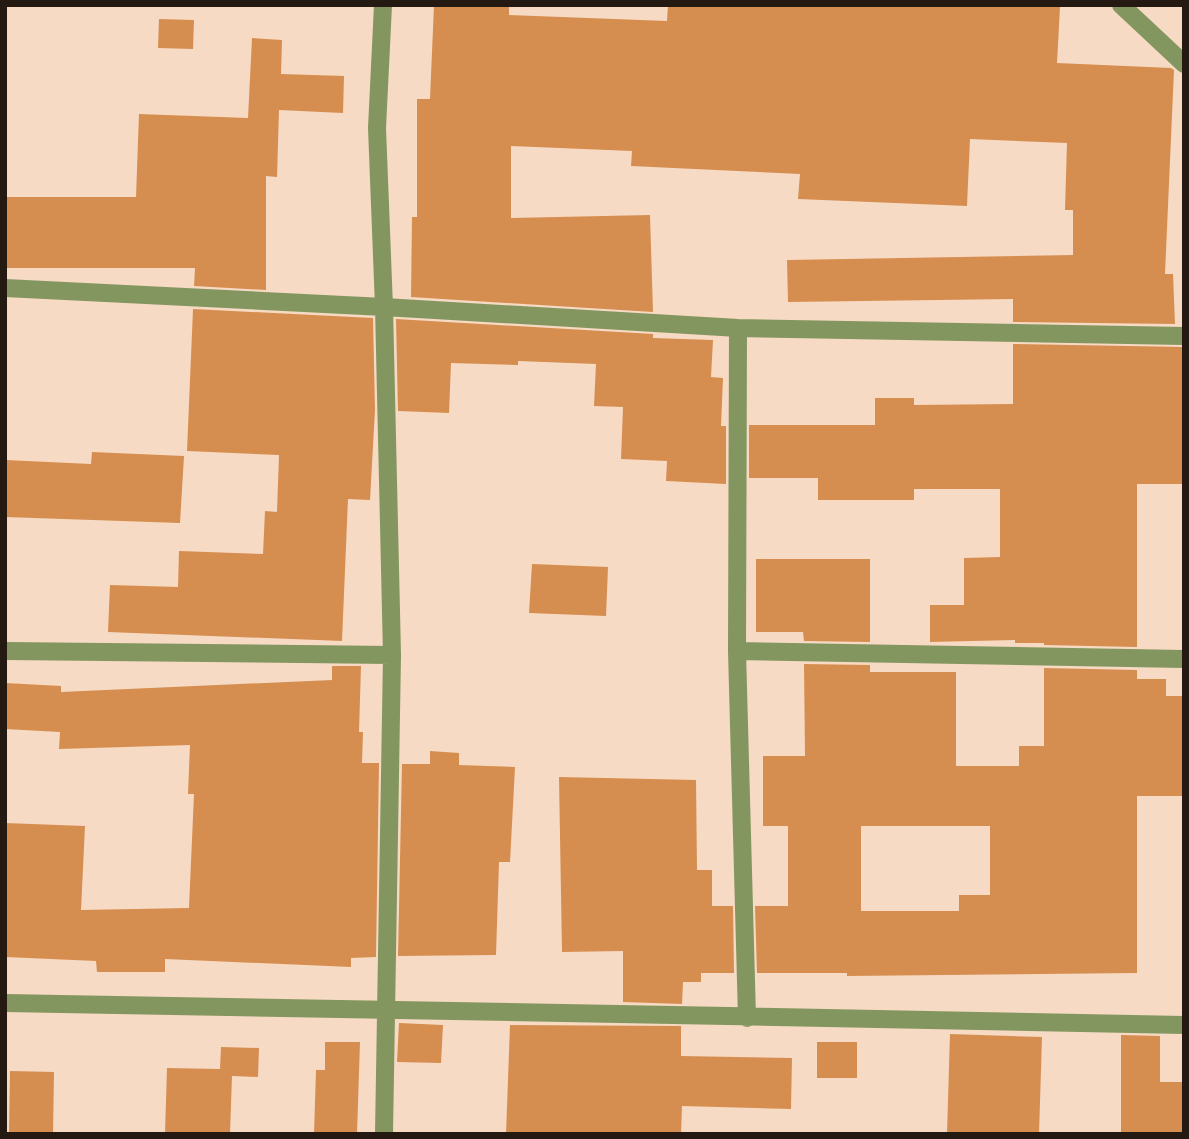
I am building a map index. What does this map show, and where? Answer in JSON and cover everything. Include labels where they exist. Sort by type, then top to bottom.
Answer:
[{"type":"street","points":[[383,5],[377,128],[392,655],[384,1134]]},
{"type":"street","points":[[1121,5],[1184,64]]},
{"type":"street","points":[[5,288],[738,328],[1184,336]]},
{"type":"street","points":[[738,328],[737,651],[747,1018]]},
{"type":"street","points":[[5,650],[392,655]]},
{"type":"street","points":[[737,651],[1184,659]]},
{"type":"street","points":[[5,1003],[387,1008],[747,1018],[1184,1025]]},
{"type":"building","points":[[434,5],[509,5],[509,15],[667,21],[668,5],[1060,7],[1057,63],[1174,70],[1165,274],[1173,274],[1175,324],[1013,322],[1013,299],[788,302],[787,260],[1073,255],[1073,210],[1065,210],[1067,143],[970,139],[967,206],[798,199],[800,174],[631,166],[632,151],[511,146],[511,218],[650,215],[653,312],[411,297],[412,217],[417,217],[417,99],[430,99]]},
{"type":"building","points":[[159,19],[194,20],[193,49],[158,48]]},
{"type":"building","points":[[252,38],[282,40],[281,74],[344,76],[343,113],[279,110],[277,177],[266,176],[266,290],[194,286],[195,268],[5,268],[5,197],[136,197],[139,114],[248,118]]},
{"type":"building","points":[[193,309],[373,318],[375,410],[370,500],[348,499],[342,641],[108,632],[110,585],[178,587],[179,551],[263,554],[265,511],[277,512],[279,455],[187,451]]},
{"type":"building","points":[[396,319],[713,340],[711,377],[723,378],[721,426],[726,426],[726,484],[666,481],[667,461],[621,459],[623,407],[594,406],[596,364],[518,361],[518,365],[451,363],[449,413],[398,411]]},
{"type":"building","points":[[1013,344],[1184,347],[1184,484],[1137,484],[1137,647],[1044,645],[1015,643],[1015,640],[930,642],[930,605],[964,605],[964,558],[1000,557],[1000,489],[914,489],[914,500],[818,500],[818,478],[749,478],[749,425],[875,425],[875,398],[914,398],[914,405],[1013,404]]},
{"type":"building","points":[[92,452],[184,456],[180,523],[5,517],[5,460],[91,464]]},
{"type":"building","points":[[756,559],[870,559],[870,642],[804,641],[803,632],[756,632]]},
{"type":"building","points":[[532,564],[608,567],[606,616],[529,613]]},
{"type":"building","points":[[804,664],[870,665],[870,672],[956,672],[956,766],[1019,766],[1019,746],[1044,746],[1044,668],[1137,670],[1137,679],[1166,679],[1166,696],[1184,696],[1184,796],[1137,796],[1137,973],[847,976],[847,973],[757,973],[755,906],[788,906],[788,826],[763,826],[763,756],[805,756]],"holes":[[[861,826],[990,826],[990,895],[959,895],[959,911],[861,911]]]},
{"type":"building","points":[[332,666],[361,666],[359,732],[363,732],[362,763],[379,763],[376,957],[351,958],[351,967],[165,959],[165,972],[97,972],[96,961],[5,957],[5,823],[85,826],[81,910],[189,908],[194,794],[188,794],[190,745],[59,749],[60,732],[5,729],[5,683],[61,686],[61,692],[332,680]]},
{"type":"building","points":[[430,751],[459,753],[459,765],[515,767],[510,862],[499,862],[496,955],[398,956],[402,764],[430,764]]},
{"type":"building","points":[[559,777],[696,780],[697,870],[712,870],[712,906],[733,906],[734,973],[701,973],[701,982],[683,982],[682,1004],[623,1002],[623,951],[562,952]]},
{"type":"building","points":[[399,1023],[443,1025],[441,1063],[397,1062]]},
{"type":"building","points":[[510,1025],[681,1026],[681,1056],[792,1058],[791,1109],[682,1106],[681,1134],[506,1134]]},
{"type":"building","points":[[950,1034],[1042,1037],[1039,1134],[947,1134]]},
{"type":"building","points":[[1121,1035],[1160,1036],[1160,1082],[1184,1082],[1184,1134],[1121,1134]]},
{"type":"building","points":[[325,1042],[360,1042],[357,1134],[314,1134],[316,1070],[325,1070]]},
{"type":"building","points":[[817,1042],[857,1042],[857,1078],[817,1078]]},
{"type":"building","points":[[221,1047],[259,1048],[258,1077],[232,1076],[230,1134],[165,1134],[167,1068],[220,1069]]},
{"type":"building","points":[[10,1071],[54,1072],[53,1134],[9,1134]]}]
